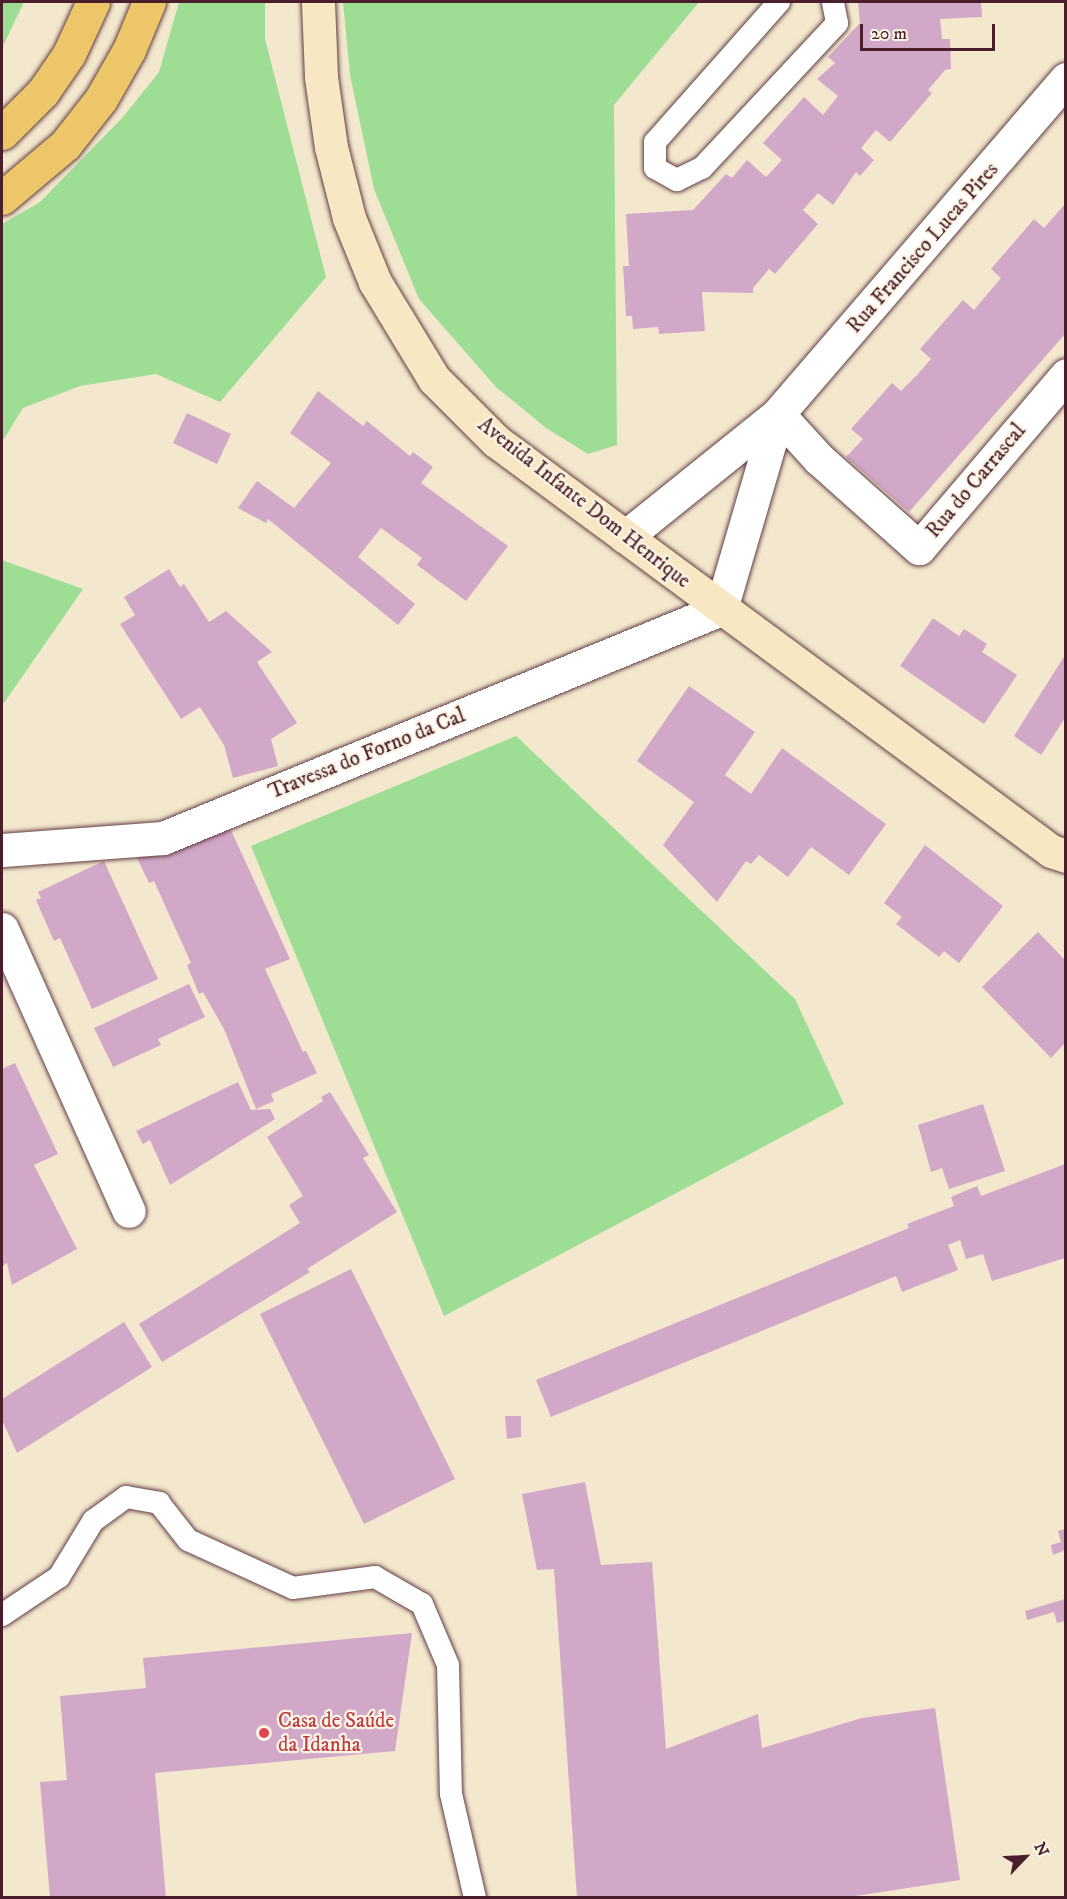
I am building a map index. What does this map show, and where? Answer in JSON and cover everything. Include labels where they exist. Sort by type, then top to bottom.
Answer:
[{"type":"highway","points":[[2,133],[43,92],[69,54],[93,2]]},
{"type":"highway","points":[[2,198],[65,145],[101,99],[129,50],[149,2]]},
{"type":"street","name":"Avenida Infante Dom Henrique","points":[[318,2],[321,77],[331,147],[344,197],[375,282],[404,335],[434,379],[496,441],[1050,851],[1065,856]]},
{"type":"street","name":"Rua Francisco Lucas Pires","points":[[625,537],[778,414],[1065,79]]},
{"type":"street","name":"Rua do Carrascal","points":[[778,414],[819,459],[919,548],[1065,375]]},
{"type":"street","name":"Rua Francisco Lucas Pires","points":[[721,609],[778,414]]},
{"type":"street","name":"Travessa do Forno da Cal","points":[[2,850],[163,838],[721,609]]},
{"type":"street","points":[[2,929],[129,1211]]},
{"type":"lane","points":[[779,2],[655,142],[656,168],[677,180],[702,168],[837,23],[833,2]]},
{"type":"lane","points":[[2,1615],[59,1577],[93,1521],[126,1497],[159,1503],[188,1540],[293,1588],[375,1577],[422,1604],[448,1665],[451,1794],[475,1898]]},
{"type":"green space","points":[[2,2],[24,2],[2,48]]},
{"type":"green space","points":[[179,2],[265,2],[265,39],[326,277],[220,402],[156,374],[80,386],[23,408],[2,442],[2,224],[40,202],[123,117],[159,72]]},
{"type":"green space","points":[[343,2],[699,2],[614,105],[617,445],[588,454],[546,428],[496,387],[419,299],[374,189],[350,75]]},
{"type":"green space","points":[[2,560],[83,589],[4,703],[2,702]]},
{"type":"green space","points":[[516,736],[795,999],[844,1104],[444,1316],[251,846]]},
{"type":"building","points":[[858,2],[981,2],[982,17],[940,19],[942,39],[950,39],[951,69],[945,70],[928,90],[932,93],[890,142],[876,130],[861,148],[874,160],[860,176],[856,172],[833,205],[818,193],[803,210],[818,224],[775,274],[769,269],[753,288],[753,293],[702,292],[705,331],[659,334],[658,327],[633,329],[632,316],[626,316],[623,266],[629,266],[626,214],[693,210],[726,174],[732,178],[747,160],[766,177],[782,160],[763,143],[804,97],[823,115],[838,96],[817,79],[835,63],[828,57],[860,23]]},
{"type":"building","points":[[1065,204],[1065,334],[909,512],[846,457],[863,439],[851,429],[892,383],[901,391],[931,359],[920,349],[963,300],[974,310],[1001,278],[991,269],[1034,219],[1044,228]]},
{"type":"building","points":[[318,391],[363,426],[367,421],[410,456],[413,452],[433,467],[421,483],[508,546],[466,601],[417,565],[422,558],[381,528],[358,557],[415,604],[398,625],[268,519],[266,523],[238,508],[257,481],[294,508],[331,463],[290,433]]},
{"type":"building","points":[[187,413],[231,434],[217,464],[173,443]]},
{"type":"building","points":[[169,569],[180,587],[184,584],[209,622],[226,611],[272,652],[257,662],[297,723],[271,739],[278,766],[233,778],[224,745],[200,707],[181,719],[120,624],[135,615],[124,597]]},
{"type":"building","points":[[933,618],[959,636],[964,629],[987,644],[982,652],[1017,675],[984,724],[900,666]]},
{"type":"building","points":[[1065,655],[1065,718],[1041,755],[1014,736]]},
{"type":"building","points":[[689,686],[755,732],[725,775],[751,794],[782,748],[886,824],[849,875],[811,847],[788,877],[759,855],[751,864],[746,861],[717,902],[663,845],[694,802],[637,761]]},
{"type":"building","points":[[229,826],[290,959],[265,969],[303,1052],[306,1051],[317,1073],[271,1094],[274,1101],[256,1109],[224,1029],[203,992],[199,994],[187,965],[191,963],[154,881],[149,883],[137,858],[157,849],[161,857]]},
{"type":"building","points":[[925,845],[1003,906],[959,963],[944,951],[939,957],[896,924],[902,917],[884,903]]},
{"type":"building","points":[[104,861],[158,979],[92,1009],[60,938],[54,941],[36,900],[41,898],[38,892]]},
{"type":"building","points":[[1038,932],[1065,960],[1065,1043],[1051,1058],[982,987]]},
{"type":"building","points":[[189,984],[205,1017],[158,1039],[161,1045],[113,1067],[94,1028]]},
{"type":"building","points":[[15,1063],[58,1154],[34,1165],[77,1249],[12,1285],[7,1263],[2,1266],[2,1069]]},
{"type":"building","points":[[238,1082],[251,1110],[270,1109],[275,1119],[170,1185],[150,1140],[143,1144],[136,1131]]},
{"type":"building","points":[[330,1092],[369,1155],[363,1158],[397,1212],[307,1269],[310,1272],[162,1362],[139,1324],[300,1223],[289,1205],[303,1196],[267,1137],[323,1101],[321,1097]]},
{"type":"building","points":[[983,1104],[1005,1171],[949,1189],[942,1168],[931,1172],[918,1125]]},
{"type":"building","points":[[1065,1164],[1065,1258],[992,1281],[983,1254],[966,1259],[960,1240],[948,1245],[958,1270],[902,1292],[896,1276],[551,1417],[536,1380],[909,1228],[907,1224],[954,1206],[951,1197],[977,1186],[981,1196]]},
{"type":"building","points":[[351,1269],[455,1479],[364,1524],[260,1314]]},
{"type":"building","points":[[124,1322],[152,1367],[17,1453],[2,1420],[2,1399]]},
{"type":"building","points":[[505,1416],[521,1416],[521,1437],[507,1439]]},
{"type":"building","points":[[585,1482],[601,1565],[652,1562],[666,1749],[758,1714],[762,1748],[862,1718],[935,1708],[960,1880],[842,1898],[577,1898],[554,1569],[537,1570],[522,1494]]},
{"type":"building","points":[[1065,1529],[1065,1550],[1053,1555],[1051,1545],[1061,1542],[1058,1531]]},
{"type":"building","points":[[1065,1599],[1065,1621],[1057,1623],[1054,1612],[1027,1620],[1025,1611]]},
{"type":"building","points":[[412,1633],[395,1751],[155,1773],[166,1898],[50,1898],[40,1782],[67,1780],[60,1696],[146,1688],[143,1658]]},
{"type":"place","name":"Casa de Saúde da Idanha","points":[[264,1733]]}]
